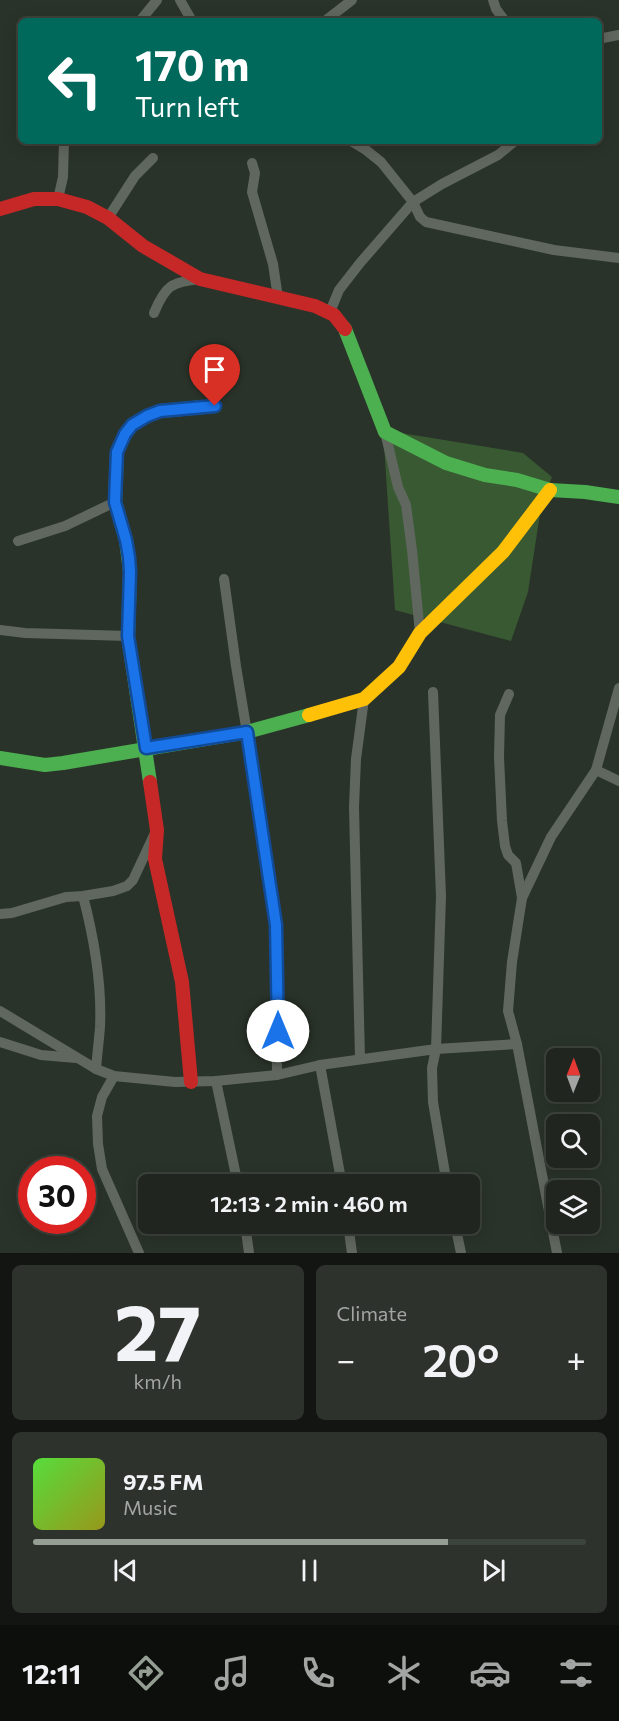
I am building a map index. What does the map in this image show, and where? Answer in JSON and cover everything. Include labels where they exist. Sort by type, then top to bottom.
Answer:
[{"type":"street","points":[[142,18],[157,0]]},
{"type":"street","points":[[180,0],[190,18]]},
{"type":"street","points":[[329,18],[352,0]]},
{"type":"street","points":[[494,0],[496,9],[503,18]]},
{"type":"street","points":[[602,38],[619,35]]},
{"type":"street","points":[[58,200],[63,177],[64,144]]},
{"type":"street","points":[[356,144],[381,162],[413,202],[420,217],[426,222],[554,250],[619,258]]},
{"type":"street","points":[[330,312],[339,290],[360,262],[413,202],[498,155],[511,144]]},
{"type":"street","points":[[108,218],[135,176],[153,158]]},
{"type":"street","points":[[252,163],[255,173],[252,192],[273,264],[278,298]]},
{"type":"street","points":[[0,209],[34,200],[58,200],[87,207],[108,218],[143,246],[200,279],[315,306],[330,312],[339,320],[347,332],[386,432],[398,487],[406,505],[420,633]]},
{"type":"street","points":[[154,313],[161,296],[173,284],[200,279]]},
{"type":"street","points":[[191,1082],[182,982],[155,859],[157,830],[128,636],[129,557],[115,502],[117,452],[132,425],[160,411],[215,406]]},
{"type":"street","points":[[386,432],[446,464],[485,476],[517,480],[550,490],[619,497]]},
{"type":"street","points":[[0,758],[45,765],[247,732],[364,699],[399,667],[420,633],[504,552],[550,490]]},
{"type":"street","points":[[18,541],[65,526],[115,502]]},
{"type":"street","points":[[224,579],[276,925],[277,1075]]},
{"type":"street","points":[[0,630],[128,636]]},
{"type":"street","points":[[557,1253],[517,1044],[508,1011],[513,962],[522,898],[551,837],[596,770],[619,688]]},
{"type":"street","points":[[433,692],[441,896],[436,1049],[432,1068],[433,1102],[445,1174]]},
{"type":"street","points":[[510,694],[500,715],[502,821],[505,846],[508,855],[516,863],[522,898]]},
{"type":"street","points":[[360,1059],[354,807],[356,759],[364,699]]},
{"type":"street","points":[[596,770],[619,781]]},
{"type":"street","points":[[0,914],[12,913],[66,897],[113,891],[127,886],[133,880],[157,830]]},
{"type":"street","points":[[83,896],[89,918],[98,984],[100,1025],[96,1069]]},
{"type":"street","points":[[0,1011],[96,1069],[114,1076],[175,1082],[216,1081],[277,1075],[320,1065],[436,1049],[517,1044]]},
{"type":"street","points":[[0,1042],[41,1055],[78,1059]]},
{"type":"street","points":[[320,1065],[340,1174]]},
{"type":"street","points":[[114,1076],[102,1097],[97,1116],[98,1144],[102,1169],[139,1253]]},
{"type":"street","points":[[216,1081],[236,1174]]},
{"type":"street","points":[[246,1234],[249,1253]]},
{"type":"street","points":[[349,1234],[352,1253]]},
{"type":"street","points":[[457,1234],[461,1253]]},
{"type":"green space","points":[[383,430],[523,453],[552,477],[542,501],[528,592],[511,641],[395,610]]},
{"type":"traffic: fast","points":[[345,329],[385,432],[446,463],[485,475],[517,480],[550,490],[619,497]]},
{"type":"traffic: fast","points":[[150,782],[128,636],[130,572],[126,540],[115,502],[117,452],[132,425],[147,416],[160,411],[215,406]]},
{"type":"traffic: fast","points":[[0,758],[45,765],[63,763],[247,732],[309,715]]},
{"type":"traffic: slow","points":[[309,715],[364,699],[399,667],[420,633],[503,552],[550,490]]},
{"type":"traffic: jam","points":[[0,209],[34,199],[58,199],[87,207],[108,218],[143,246],[200,279],[315,306],[334,315],[345,329]]},
{"type":"traffic: jam","points":[[150,782],[157,830],[155,859],[182,982],[191,1082]]},
{"type":"route","points":[[215,406],[160,411],[147,416],[132,425],[117,452],[115,502],[126,540],[130,572],[128,636],[146,748],[247,732],[276,925],[278,1031]]}]
